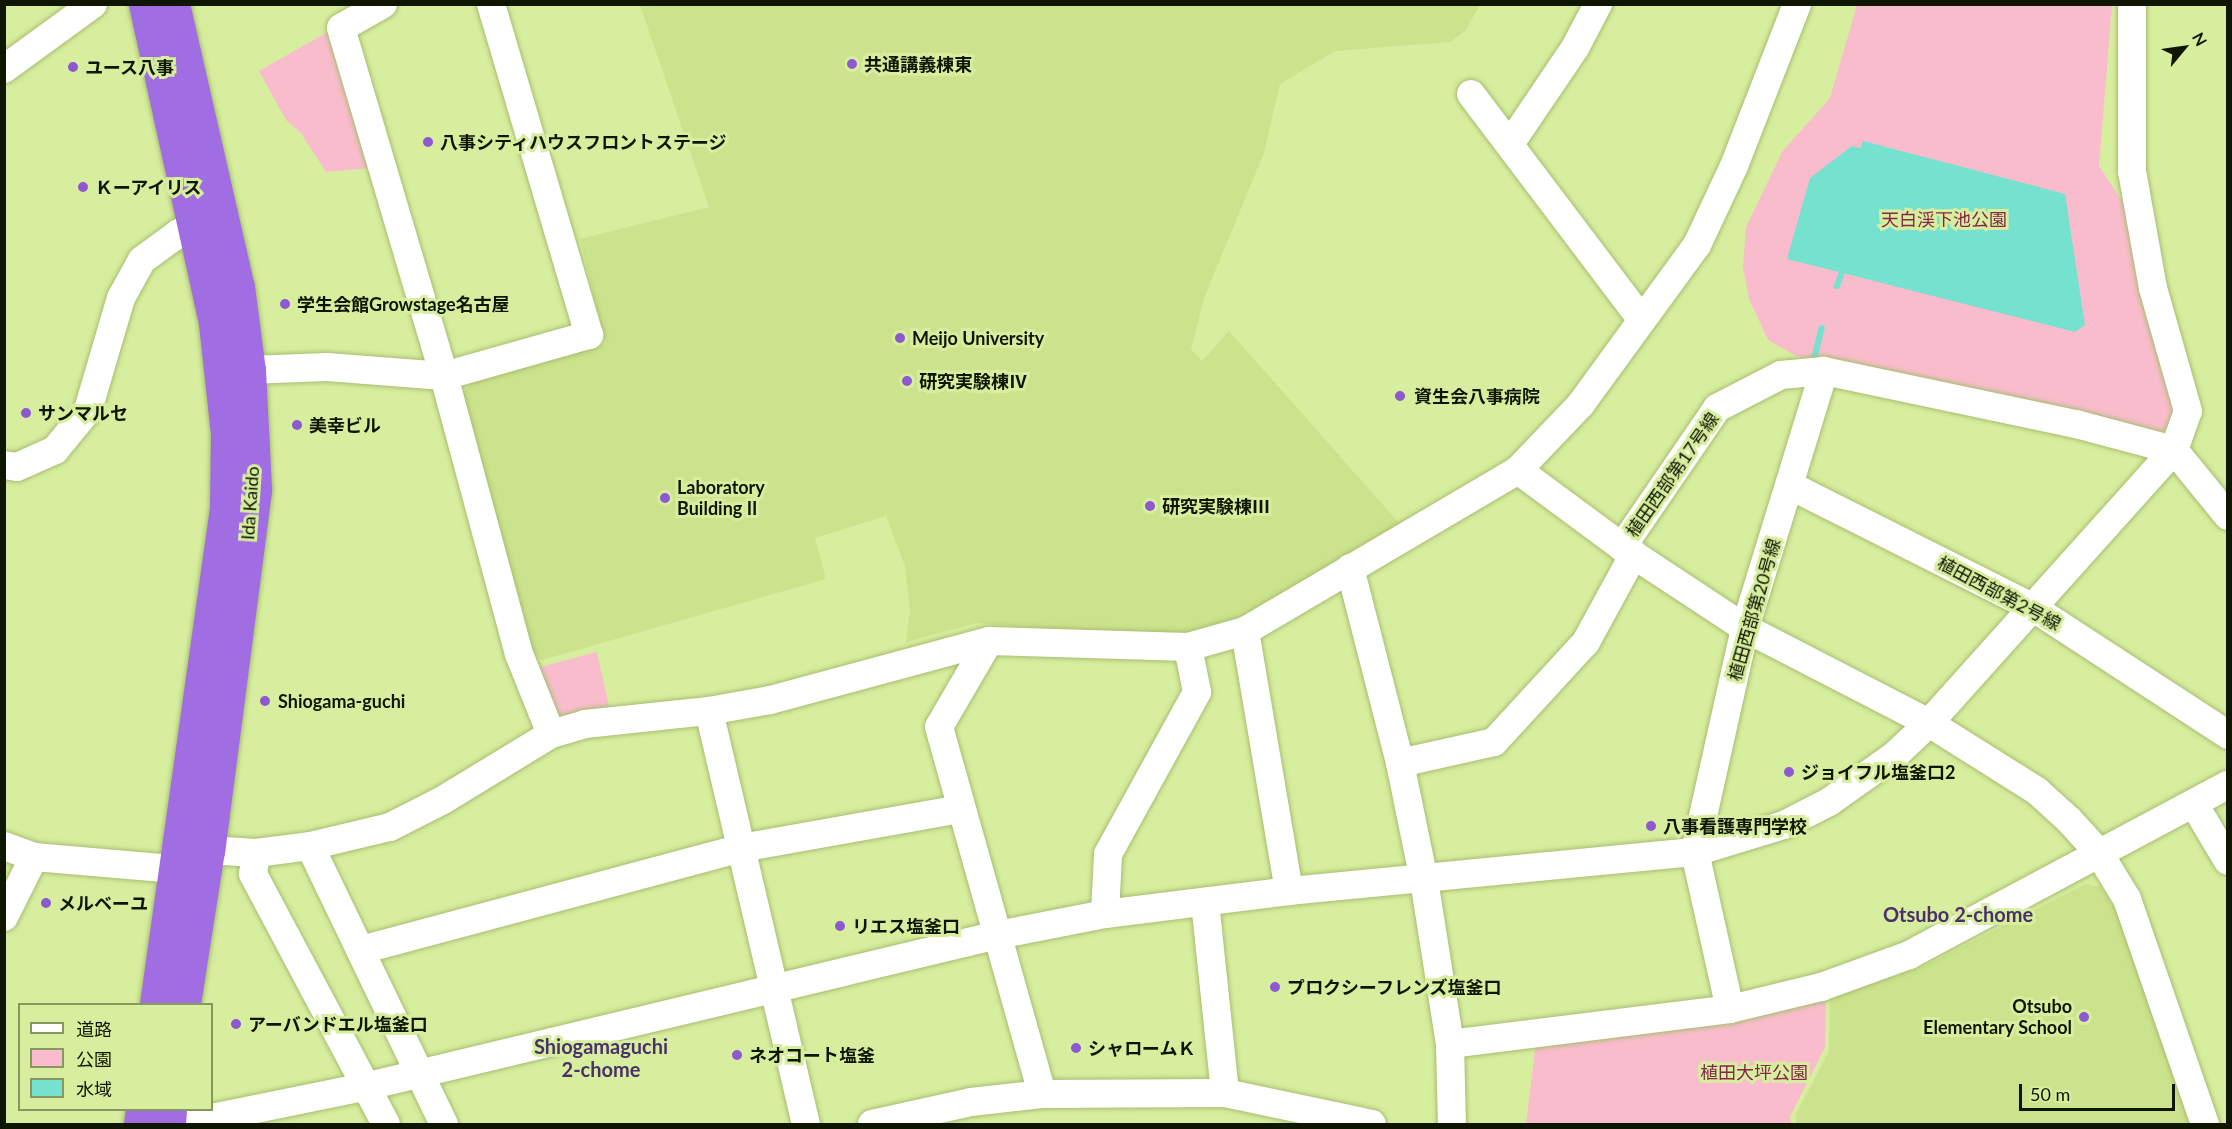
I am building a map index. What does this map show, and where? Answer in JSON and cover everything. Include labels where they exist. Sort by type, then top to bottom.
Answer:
[{"type":"highway","name":"Ida Kaido","points":[[145,4],[214,323],[222,387],[226,508],[156,1003]]},
{"type":"highway","name":"Ida Kaido","points":[[173,4],[238,287],[249,370],[255,490],[208,850],[184,1003]]},
{"type":"street","points":[[4,69],[93,4]]},
{"type":"street","points":[[383,4],[341,28],[444,376],[519,654],[551,734]]},
{"type":"street","points":[[249,370],[327,367],[444,376],[589,334],[491,4]]},
{"type":"street","points":[[1510,144],[1575,48],[1598,4]]},
{"type":"street","points":[[182,1125],[368,1086],[420,1071],[998,935],[1105,914],[1289,891],[1424,880],[1695,852],[1784,825],[1829,802],[1894,756],[1929,723],[2174,450],[2188,411],[2153,288],[2132,171],[2132,4]]},
{"type":"street","points":[[4,846],[34,857],[175,870],[208,850],[256,853],[310,846],[390,827],[443,800],[551,734],[627,717],[710,711],[770,700],[989,641],[1188,646],[1245,631],[1518,470],[1581,404],[1697,245],[1734,166],[1794,6]]},
{"type":"street","points":[[1471,94],[1642,320]]},
{"type":"street","points":[[4,465],[17,467],[55,450],[88,410],[121,298],[142,260],[179,233],[195,228]]},
{"type":"street","name":"植田西部第17号線","points":[[1400,763],[1494,742],[1586,642],[1628,551],[1717,408],[1781,375],[1824,371],[2076,424],[2174,450]]},
{"type":"street","name":"植田西部第20号線","points":[[1695,852],[1744,628],[1791,486],[1824,371]]},
{"type":"street","points":[[2174,450],[2228,516]]},
{"type":"street","points":[[1518,470],[1628,551],[1744,628],[1929,723],[2037,791],[2099,853],[2127,899],[2205,1125]]},
{"type":"street","name":"植田西部第2号線","points":[[1791,486],[2032,608],[2228,735]]},
{"type":"street","points":[[1350,568],[1400,763],[1424,880],[1450,1044],[1452,1125]]},
{"type":"street","points":[[1245,631],[1289,891]]},
{"type":"street","points":[[989,641],[939,727],[1042,1094]]},
{"type":"street","points":[[1105,914],[1108,854],[1197,692],[1188,646]]},
{"type":"street","points":[[710,711],[806,1125]]},
{"type":"street","points":[[1450,1044],[1730,1010],[1821,987],[1909,955],[2228,785]]},
{"type":"street","points":[[2194,804],[2228,861]]},
{"type":"street","points":[[361,950],[741,848],[961,809]]},
{"type":"street","points":[[310,846],[444,1125]]},
{"type":"street","points":[[1695,852],[1730,1010]]},
{"type":"street","points":[[256,853],[254,874],[368,1086],[386,1125]]},
{"type":"street","points":[[4,917],[34,857]]},
{"type":"street","points":[[1205,902],[1225,1093]]},
{"type":"street","points":[[872,1125],[971,1102],[1042,1094],[1225,1093],[1372,1125]]},
{"type":"shaded area","name":"Meijo University","points":[[640,5],[1480,5],[1465,31],[1450,42],[1335,51],[1280,84],[1264,153],[1204,298],[1191,349],[1202,361],[1229,331],[1399,523],[1267,606],[1222,625],[1168,637],[976,623],[906,642],[910,610],[905,566],[886,516],[815,538],[826,579],[542,660],[531,652],[463,394],[472,382],[606,344],[580,239],[709,207]]},
{"type":"shaded area","points":[[2086,884],[2100,887],[2131,933],[2193,1124],[1796,1124],[1796,1114],[1829,1051],[1830,995],[1918,969]]},
{"type":"green space","name":"天白渓下池公園","points":[[1857,5],[2112,5],[2099,166],[2129,212],[2178,405],[2175,422],[2159,433],[1796,356],[1768,340],[1749,299],[1743,267],[1746,227],[1782,152],[1830,98]]},
{"type":"green space","points":[[328,32],[371,168],[326,172],[300,132],[286,120],[259,71]]},
{"type":"green space","points":[[597,652],[610,711],[556,724],[533,669]]},
{"type":"green space","name":"植田大坪公園","points":[[1826,996],[1825,1047],[1790,1117],[1791,1124],[1526,1124],[1536,1042],[1739,1022]]},
{"type":"water","points":[[1863,141],[2065,194],[2085,325],[2075,332],[1787,259],[1810,178],[1852,146],[1860,148]]},
{"type":"waterway","points":[[1837,286],[1841,275]]},
{"type":"waterway","points":[[1814,359],[1822,328]]},
{"type":"place","name":"共通講義棟東","points":[[852,64]]},
{"type":"place","name":"ユース八事","points":[[73,67]]},
{"type":"place","name":"八事シティハウスフロントステージ","points":[[428,142]]},
{"type":"place","name":"Ｋーアイリス","points":[[83,187]]},
{"type":"place","name":"学生会館Growstage名古屋","points":[[285,304]]},
{"type":"place","name":"Meijo University","points":[[900,338]]},
{"type":"place","name":"研究実験棟Ⅳ","points":[[907,381]]},
{"type":"place","name":"資生会八事病院","points":[[1400,396]]},
{"type":"place","name":"サンマルセ","points":[[26,413]]},
{"type":"place","name":"美幸ビル","points":[[297,425]]},
{"type":"place","name":"Laboratory Building II","points":[[665,498]]},
{"type":"place","name":"研究実験棟Ⅲ","points":[[1150,506]]},
{"type":"place","name":"Shiogama-guchi","points":[[265,701]]},
{"type":"place","name":"ジョイフル塩釜口2","points":[[1789,772]]},
{"type":"place","name":"八事看護専門学校","points":[[1651,826]]},
{"type":"place","name":"メルベーユ","points":[[46,903]]},
{"type":"place","name":"リエス塩釜口","points":[[840,926]]},
{"type":"place","name":"プロクシーフレンズ塩釜口","points":[[1275,987]]},
{"type":"place","name":"Otsubo Elementary School","points":[[2084,1017]]},
{"type":"place","name":"アーバンドエル塩釜口","points":[[236,1024]]},
{"type":"place","name":"シャロームＫ","points":[[1076,1048]]},
{"type":"place","name":"ネオコート塩釜","points":[[737,1055]]},
{"type":"district","name":"Otsubo 2-chome","points":[[1958,914]]},
{"type":"district","name":"Shiogamaguchi 2-chome","points":[[601,1058]]}]
